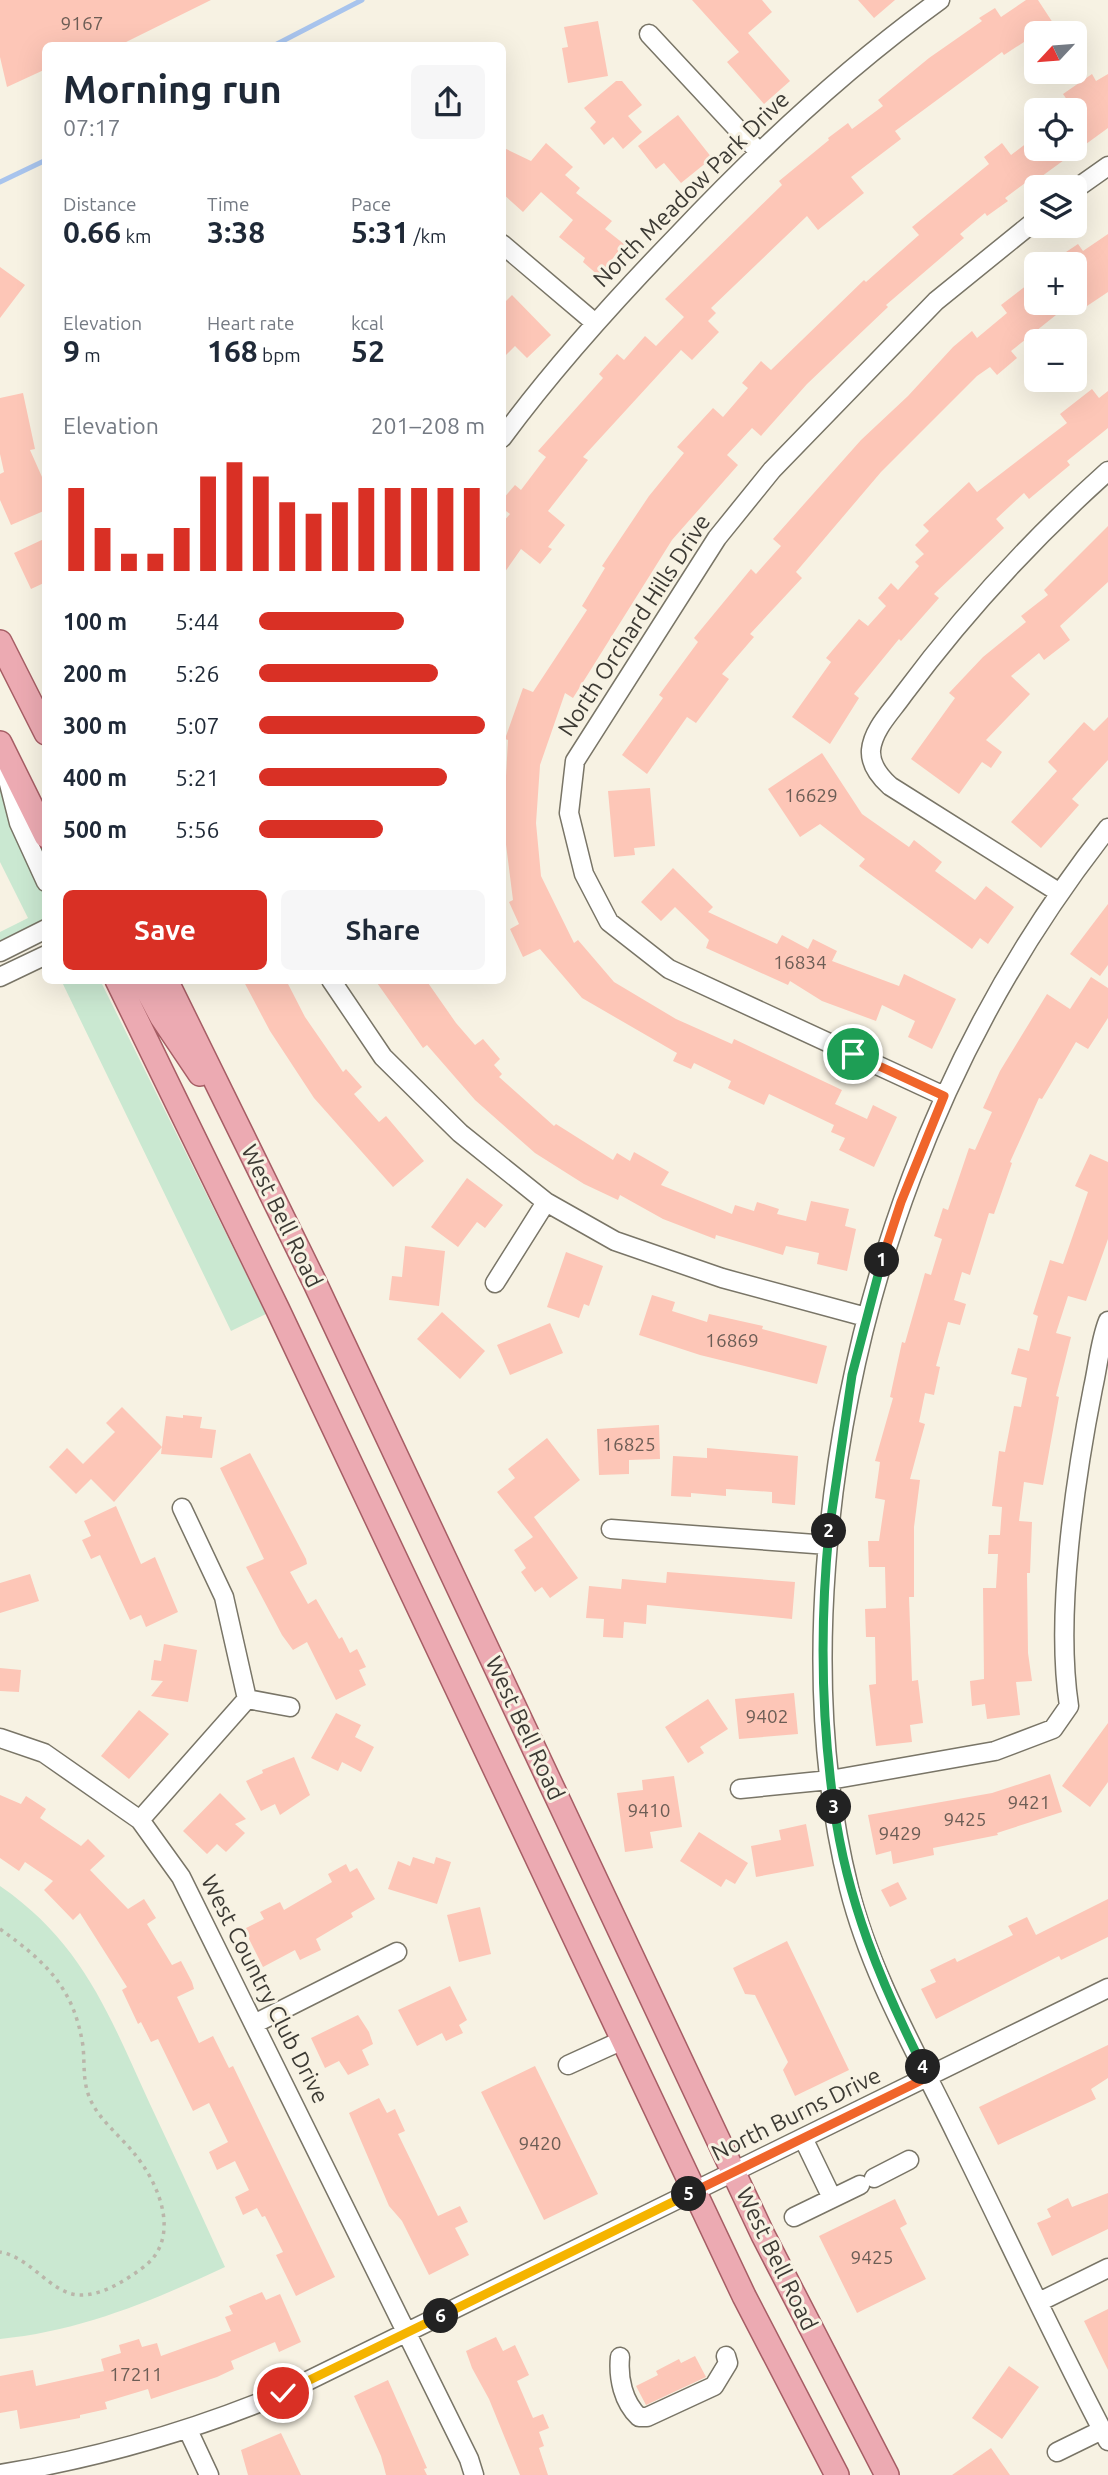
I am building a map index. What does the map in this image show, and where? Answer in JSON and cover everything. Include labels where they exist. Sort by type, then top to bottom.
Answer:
[{"type":"main road","points":[[0,642],[42,725]]},
{"type":"main road","points":[[1,745],[42,827]]},
{"type":"main road","name":"West Bell Road","points":[[119,984],[278,1310],[759,2326],[837,2475]]},
{"type":"main road","points":[[144,984],[177,1041],[224,1099]]},
{"type":"main road","name":"West Bell Road","points":[[168,984],[314,1281],[734,2172],[887,2475]]},
{"type":"street","name":"North Meadow Park Drive","points":[[506,433],[594,322],[758,151],[871,50],[940,0]]},
{"type":"street","points":[[649,34],[758,151]]},
{"type":"street","points":[[1087,181],[1108,166]]},
{"type":"street","name":"North Orchard Hills Drive","points":[[944,1096],[669,969],[609,922],[584,874],[569,813],[575,761],[717,538],[772,470],[936,301],[1024,230]]},
{"type":"street","points":[[506,247],[594,322]]},
{"type":"street","points":[[1060,893],[951,821],[890,786],[877,772],[871,750],[878,730],[918,675],[1011,562],[1108,471]]},
{"type":"street","points":[[1,745],[19,823],[42,873]]},
{"type":"street","points":[[1057,2452],[1105,2436],[880,1978],[860,1925],[838,1835],[830,1780],[823,1656],[828,1545],[841,1431],[866,1317],[901,1202],[944,1096],[996,993],[1060,893],[1108,828]]},
{"type":"street","points":[[0,952],[42,931]]},
{"type":"street","points":[[0,977],[42,957]]},
{"type":"street","points":[[334,984],[383,1057],[460,1133],[546,1202],[615,1241],[722,1278],[866,1317]]},
{"type":"street","points":[[495,1283],[546,1202]]},
{"type":"street","points":[[740,1789],[830,1780],[995,1751],[1053,1729],[1069,1706],[1065,1685],[1066,1610],[1071,1542],[1084,1432],[1108,1321]]},
{"type":"street","points":[[182,1508],[225,1597],[247,1699]]},
{"type":"street","points":[[611,1529],[828,1545]]},
{"type":"street","points":[[247,1699],[290,1707]]},
{"type":"street","points":[[140,1820],[247,1699]]},
{"type":"street","name":"West Country Club Drive","points":[[0,1738],[44,1753],[140,1820],[181,1877],[256,2022],[408,2332],[469,2459],[474,2475]]},
{"type":"street","points":[[256,2022],[397,1952]]},
{"type":"street","name":"North Burns Drive","points":[[0,2474],[93,2456],[188,2430],[283,2393],[1108,1988]]},
{"type":"street","points":[[568,2065],[623,2040]]},
{"type":"street","points":[[803,2138],[832,2198]]},
{"type":"street","points":[[794,2217],[909,2160]]},
{"type":"street","points":[[1039,2302],[1108,2267]]},
{"type":"street","points":[[620,2357],[618,2373],[622,2388],[634,2412],[639,2417],[648,2417],[714,2386],[728,2363],[726,2356]]},
{"type":"street","points":[[188,2430],[209,2475]]},
{"type":"path","points":[[0,1928],[37,1957],[62,1984],[77,2015],[85,2085],[93,2106],[135,2154],[160,2197],[166,2222],[162,2243],[147,2265],[124,2281],[95,2294],[76,2295],[54,2285],[17,2255],[0,2252]]},
{"type":"green space","points":[[0,782],[18,840],[42,888],[42,920],[0,943],[0,932],[28,918],[0,862]]},
{"type":"green space","points":[[63,984],[102,984],[266,1314],[231,1331]]},
{"type":"green space","points":[[0,1886],[29,1908],[53,1932],[91,1983],[121,2040],[225,2267],[88,2322],[0,2339]]},
{"type":"building","points":[[0,0],[211,0],[126,42],[42,42],[42,71],[7,87],[0,57]]},
{"type":"building","points":[[692,0],[762,0],[772,12],[748,33],[790,81],[764,104],[727,62],[739,52]]},
{"type":"building","points":[[858,0],[895,0],[874,18]]},
{"type":"building","points":[[1026,0],[1038,0],[1052,21],[1024,21],[1024,42],[1004,55],[1002,52],[895,131],[901,139],[851,177],[864,193],[818,230],[807,216],[711,308],[716,313],[708,321],[719,332],[692,360],[681,350],[583,457],[588,460],[548,511],[565,525],[548,547],[552,549],[540,564],[521,549],[506,570],[506,518],[510,514],[506,511],[506,495],[515,485],[521,490],[546,457],[538,451],[603,378],[599,374],[617,354],[624,360],[645,336],[656,346],[684,317],[665,299],[782,185],[779,181],[848,123],[852,129],[883,106],[878,100],[929,58],[982,21],[979,18],[995,8],[1001,17]]},
{"type":"building","points":[[598,21],[608,76],[568,83],[562,48],[568,47],[564,27]]},
{"type":"building","points":[[1092,74],[1096,81],[1108,74],[1108,128],[1087,143],[1087,98],[1066,98],[1063,94],[1078,84],[1087,84],[1087,77]]},
{"type":"building","points":[[616,81],[622,81],[642,105],[628,116],[642,132],[623,149],[613,137],[604,145],[590,128],[596,122],[584,108]]},
{"type":"building","points":[[678,115],[712,158],[681,183],[664,163],[656,169],[638,146]]},
{"type":"building","points":[[546,143],[573,167],[565,175],[580,188],[576,193],[612,221],[605,229],[624,244],[599,276],[583,262],[585,258],[559,237],[573,220],[541,192],[523,212],[506,197],[506,149],[531,161]]},
{"type":"building","points":[[1002,143],[1011,155],[1024,145],[1024,161],[1063,161],[1043,175],[1024,175],[1024,184],[1005,198],[1008,201],[987,216],[985,213],[960,234],[964,238],[886,305],[888,307],[807,384],[761,436],[752,428],[727,455],[738,465],[672,540],[573,698],[565,693],[540,765],[536,823],[541,876],[574,943],[578,940],[614,982],[676,1019],[732,1044],[734,1039],[842,1090],[835,1104],[867,1119],[873,1105],[897,1117],[874,1167],[839,1150],[845,1138],[831,1132],[834,1125],[769,1094],[764,1105],[728,1088],[731,1081],[694,1063],[691,1069],[673,1061],[677,1053],[582,998],[540,949],[523,957],[510,929],[519,924],[509,902],[513,900],[506,845],[506,736],[523,688],[533,692],[587,610],[582,606],[605,568],[602,566],[649,496],[684,453],[677,447],[713,408],[723,417],[748,388],[742,383],[761,361],[771,370],[864,280],[866,282],[919,235],[912,227],[989,164],[984,157]]},
{"type":"building","points":[[1108,234],[1108,292],[1087,306],[1087,252],[1066,252],[1078,244],[1083,251]]},
{"type":"building","points":[[0,267],[25,285],[0,318]]},
{"type":"building","points":[[1024,287],[1024,315],[1056,315],[1038,329],[1024,329],[1024,341],[1011,351],[1017,358],[997,375],[990,367],[977,376],[881,472],[796,572],[802,578],[750,634],[754,637],[722,674],[729,679],[696,723],[687,717],[647,774],[622,755],[663,698],[659,695],[698,642],[694,638],[751,569],[756,574],[781,546],[773,539],[861,440],[908,396],[953,347],[972,331],[977,338],[1007,313],[1001,305]]},
{"type":"building","points":[[512,295],[551,335],[527,358],[515,346],[506,355],[506,301]]},
{"type":"building","points":[[1092,389],[1099,398],[1108,391],[1108,428],[1067,461],[1070,465],[1029,499],[1024,493],[996,519],[1004,528],[934,594],[939,598],[901,641],[899,639],[854,694],[859,698],[830,744],[792,717],[831,662],[826,658],[859,619],[868,626],[886,606],[878,598],[891,583],[898,590],[919,566],[915,562],[924,554],[915,545],[929,531],[923,525],[969,482],[977,492],[1067,423],[1060,414]]},
{"type":"building","points":[[23,393],[35,449],[30,450],[42,477],[42,512],[11,525],[0,500],[0,474],[4,472],[0,454],[0,398]]},
{"type":"building","points":[[1108,526],[1108,582],[1060,626],[1070,640],[1044,660],[1039,653],[1011,676],[1030,694],[986,740],[1002,752],[991,768],[982,762],[959,794],[911,759],[955,698],[949,693],[983,657],[1026,622],[1021,616],[1048,595],[1044,590]]},
{"type":"building","points":[[42,540],[42,584],[31,589],[14,553]]},
{"type":"building","points":[[1108,717],[1108,760],[1072,799],[1079,805],[1041,848],[1011,822],[1057,771],[1048,762],[1084,722],[1094,731]]},
{"type":"building","points":[[822,753],[862,814],[909,847],[914,840],[942,862],[935,871],[975,900],[986,886],[1014,907],[988,944],[980,938],[972,949],[859,866],[865,859],[820,824],[800,837],[768,789]]},
{"type":"building","points":[[650,788],[655,846],[634,848],[635,855],[614,857],[608,791]]},
{"type":"building","points":[[673,868],[713,907],[708,912],[777,944],[782,935],[808,949],[813,939],[837,951],[832,961],[899,986],[904,974],[956,999],[932,1049],[908,1037],[915,1021],[882,1005],[876,1021],[822,1001],[790,981],[788,985],[706,948],[709,940],[675,907],[661,921],[641,902]]},
{"type":"building","points":[[1108,904],[1108,965],[1100,976],[1070,954]]},
{"type":"building","points":[[1091,977],[1108,988],[1108,1018],[1088,1049],[1076,1042],[1042,1099],[1039,1098],[1010,1162],[1012,1163],[994,1214],[989,1213],[970,1275],[962,1272],[954,1300],[966,1304],[960,1325],[948,1322],[936,1366],[940,1367],[934,1395],[925,1393],[919,1422],[925,1424],[910,1479],[920,1480],[914,1527],[914,1597],[909,1597],[912,1681],[918,1680],[923,1723],[910,1725],[912,1742],[876,1746],[869,1685],[876,1684],[875,1637],[866,1637],[865,1609],[886,1608],[885,1567],[869,1567],[868,1541],[879,1541],[885,1500],[875,1498],[880,1462],[875,1461],[893,1398],[890,1397],[902,1342],[905,1343],[925,1273],[931,1275],[942,1239],[934,1236],[943,1208],[948,1210],[969,1148],[975,1150],[992,1112],[983,1108],[1000,1071],[1047,994],[1070,1009]]},
{"type":"building","points":[[245,984],[288,984],[305,1017],[343,1072],[346,1069],[362,1087],[354,1094],[379,1122],[386,1116],[424,1161],[393,1187],[314,1098],[270,1031]]},
{"type":"building","points":[[378,984],[429,984],[475,1045],[483,1039],[500,1059],[494,1065],[502,1074],[499,1077],[554,1126],[556,1124],[613,1160],[617,1153],[630,1161],[634,1152],[669,1172],[661,1185],[732,1214],[735,1205],[754,1211],[757,1202],[779,1209],[777,1214],[806,1221],[811,1201],[849,1209],[845,1226],[856,1229],[847,1271],[817,1264],[819,1253],[786,1246],[783,1255],[716,1235],[715,1239],[663,1219],[620,1195],[618,1200],[584,1184],[535,1153],[475,1100],[427,1045],[423,1048]]},
{"type":"building","points":[[1090,1154],[1108,1162],[1108,1239],[1086,1301],[1068,1296],[1056,1333],[1071,1337],[1056,1396],[1059,1397],[1043,1485],[1024,1482],[1019,1521],[1032,1522],[1030,1573],[1027,1573],[1028,1653],[1032,1681],[1016,1682],[1020,1715],[987,1719],[985,1704],[972,1706],[970,1681],[984,1679],[983,1588],[996,1588],[998,1554],[988,1554],[989,1535],[1000,1535],[1002,1507],[992,1506],[999,1451],[1005,1452],[1014,1406],[1021,1407],[1027,1378],[1011,1374],[1018,1348],[1029,1351],[1038,1316],[1033,1314],[1050,1260],[1063,1264],[1088,1192],[1075,1186]]},
{"type":"building","points":[[467,1178],[503,1205],[485,1228],[477,1222],[458,1247],[431,1227]]},
{"type":"building","points":[[405,1246],[445,1251],[439,1306],[389,1300],[392,1276],[402,1277]]},
{"type":"building","points":[[566,1252],[603,1266],[589,1306],[584,1304],[579,1318],[547,1307]]},
{"type":"building","points":[[652,1295],[675,1302],[672,1311],[707,1322],[709,1314],[763,1326],[762,1329],[827,1346],[817,1384],[700,1355],[639,1335]]},
{"type":"building","points":[[442,1312],[485,1351],[460,1379],[417,1339]]},
{"type":"building","points":[[550,1323],[563,1353],[510,1375],[497,1345]]},
{"type":"building","points":[[122,1407],[162,1447],[114,1502],[91,1479],[76,1494],[49,1467],[67,1448],[83,1464],[115,1432],[106,1423]]},
{"type":"building","points":[[183,1415],[202,1417],[200,1428],[216,1430],[212,1458],[161,1454],[166,1416],[183,1418]]},
{"type":"building","points":[[659,1425],[660,1459],[629,1460],[629,1474],[599,1475],[597,1429]]},
{"type":"building","points":[[547,1438],[580,1480],[534,1517],[578,1578],[550,1598],[542,1587],[535,1592],[521,1572],[526,1568],[514,1550],[533,1537],[497,1492],[515,1478],[508,1469]]},
{"type":"building","points":[[707,1448],[798,1456],[795,1505],[772,1503],[772,1492],[726,1489],[726,1496],[691,1493],[691,1497],[671,1496],[673,1456],[707,1458]]},
{"type":"building","points":[[250,1453],[306,1559],[307,1564],[290,1572],[308,1604],[316,1599],[339,1639],[342,1637],[350,1653],[357,1649],[366,1667],[359,1670],[366,1685],[336,1700],[307,1642],[293,1650],[282,1635],[246,1567],[264,1559],[220,1468]]},
{"type":"building","points":[[116,1506],[141,1564],[155,1557],[178,1612],[146,1627],[141,1615],[130,1620],[100,1555],[91,1559],[82,1540],[91,1536],[84,1521]]},
{"type":"building","points":[[667,1572],[795,1582],[792,1619],[647,1605],[646,1624],[624,1622],[623,1638],[603,1637],[604,1619],[586,1618],[589,1586],[621,1589],[622,1579],[666,1583]]},
{"type":"building","points":[[30,1574],[39,1601],[0,1613],[0,1583]]},
{"type":"building","points":[[164,1644],[197,1650],[188,1702],[151,1696],[163,1681],[151,1680],[154,1660],[161,1661]]},
{"type":"building","points":[[0,1668],[21,1670],[19,1692],[0,1691]]},
{"type":"building","points":[[794,1693],[798,1734],[739,1739],[735,1699]]},
{"type":"building","points":[[708,1699],[728,1729],[700,1747],[704,1753],[688,1763],[665,1727]]},
{"type":"building","points":[[139,1710],[169,1734],[129,1779],[101,1756]]},
{"type":"building","points":[[336,1713],[361,1725],[355,1737],[374,1747],[361,1772],[342,1762],[338,1771],[311,1758]]},
{"type":"building","points":[[1108,1723],[1108,1782],[1090,1807],[1062,1786]]},
{"type":"building","points":[[294,1757],[310,1795],[280,1815],[275,1804],[261,1811],[246,1781],[263,1773],[262,1770]]},
{"type":"building","points":[[1050,1774],[1062,1812],[997,1833],[998,1835],[933,1848],[934,1855],[893,1864],[891,1851],[876,1855],[868,1815],[992,1793]]},
{"type":"building","points":[[674,1776],[682,1827],[650,1832],[653,1848],[625,1852],[617,1793],[643,1790],[642,1780]]},
{"type":"building","points":[[220,1793],[246,1819],[235,1824],[245,1833],[226,1852],[217,1844],[207,1854],[183,1831]]},
{"type":"building","points":[[0,1795],[21,1804],[26,1796],[46,1809],[40,1818],[81,1846],[88,1839],[105,1856],[90,1870],[128,1909],[144,1899],[156,1918],[147,1924],[172,1965],[181,1961],[192,1982],[194,1989],[177,1997],[199,2043],[213,2036],[229,2068],[233,2066],[335,2277],[296,2296],[276,2255],[283,2252],[265,2216],[262,2217],[257,2208],[243,2215],[235,2197],[249,2190],[235,2161],[217,2170],[209,2152],[228,2142],[209,2103],[193,2111],[158,2039],[151,2042],[141,2022],[138,2024],[122,1990],[127,1987],[80,1913],[73,1920],[44,1890],[53,1881],[25,1862],[19,1871],[0,1858]]},
{"type":"building","points":[[806,1824],[814,1866],[756,1877],[751,1846],[781,1840],[779,1830]]},
{"type":"building","points":[[699,1832],[748,1863],[735,1884],[726,1879],[721,1887],[680,1861]]},
{"type":"building","points":[[413,1857],[434,1864],[436,1857],[451,1862],[437,1904],[388,1889],[398,1861],[410,1866]]},
{"type":"building","points":[[346,1864],[350,1872],[357,1868],[375,1899],[351,1913],[353,1917],[316,1939],[321,1950],[300,1960],[295,1950],[263,1967],[244,1929],[264,1919],[260,1912],[280,1902],[284,1910],[332,1882],[328,1874]]},
{"type":"building","points":[[898,1882],[907,1899],[890,1907],[881,1890]]},
{"type":"building","points":[[1108,1899],[1108,1937],[1061,1960],[1059,1956],[936,2019],[921,1989],[936,1982],[930,1970],[955,1958],[957,1962],[1013,1935],[1008,1926],[1027,1917],[1036,1935]]},
{"type":"building","points":[[480,1907],[491,1954],[459,1962],[447,1915]]},
{"type":"building","points":[[787,1941],[849,2070],[795,2096],[783,2070],[788,2062],[755,1995],[745,1994],[733,1968]]},
{"type":"building","points":[[450,1986],[467,2020],[459,2025],[463,2033],[446,2041],[442,2033],[417,2046],[398,2010]]},
{"type":"building","points":[[358,2015],[373,2044],[362,2050],[369,2065],[348,2075],[339,2061],[325,2068],[311,2038]]},
{"type":"building","points":[[1108,2045],[1108,2078],[1091,2089],[1096,2099],[998,2145],[979,2107]]},
{"type":"building","points":[[535,2066],[598,2194],[544,2220],[481,2092]]},
{"type":"building","points":[[379,2098],[387,2113],[395,2109],[405,2131],[398,2134],[438,2216],[460,2206],[468,2222],[455,2228],[469,2255],[429,2275],[402,2221],[389,2206],[349,2113]]},
{"type":"building","points":[[1108,2193],[1108,2229],[1052,2256],[1037,2223],[1051,2217],[1047,2209],[1068,2198],[1072,2207]]},
{"type":"building","points":[[895,2199],[907,2224],[900,2228],[926,2279],[857,2313],[819,2236]]},
{"type":"building","points":[[262,2292],[266,2300],[280,2294],[301,2342],[279,2352],[275,2342],[231,2361],[234,2369],[217,2377],[151,2399],[148,2389],[105,2402],[107,2409],[80,2415],[80,2418],[20,2429],[17,2410],[0,2413],[0,2376],[33,2370],[36,2386],[104,2371],[101,2359],[121,2353],[119,2345],[139,2339],[142,2347],[157,2343],[161,2356],[231,2331],[225,2317],[233,2314],[229,2306]]},
{"type":"building","points":[[1108,2309],[1108,2370],[1084,2321]]},
{"type":"building","points":[[496,2337],[503,2351],[515,2345],[529,2375],[517,2381],[533,2418],[543,2414],[549,2428],[539,2432],[544,2446],[539,2448],[548,2475],[520,2475],[489,2399],[472,2368],[466,2351]]},
{"type":"building","points":[[695,2356],[706,2377],[646,2405],[636,2386],[658,2375],[656,2371],[679,2359],[681,2363]]},
{"type":"building","points":[[1009,2366],[1039,2387],[1002,2439],[972,2418]]},
{"type":"building","points":[[388,2380],[427,2468],[424,2469],[427,2475],[386,2475],[381,2456],[354,2396]]},
{"type":"building","points":[[281,2433],[301,2475],[248,2475],[241,2450]]},
{"type":"building","points":[[991,2448],[1010,2475],[952,2475]]},
{"type":"waterway","points":[[281,42],[362,0]]},
{"type":"waterway","points":[[0,182],[42,162]]},
{"type":"route","points":[[283,2393],[928,2077],[876,1968],[849,1888],[830,1780],[823,1656],[824,1597],[833,1489],[852,1375],[881,1263],[901,1202],[944,1096],[853,1054]]}]
